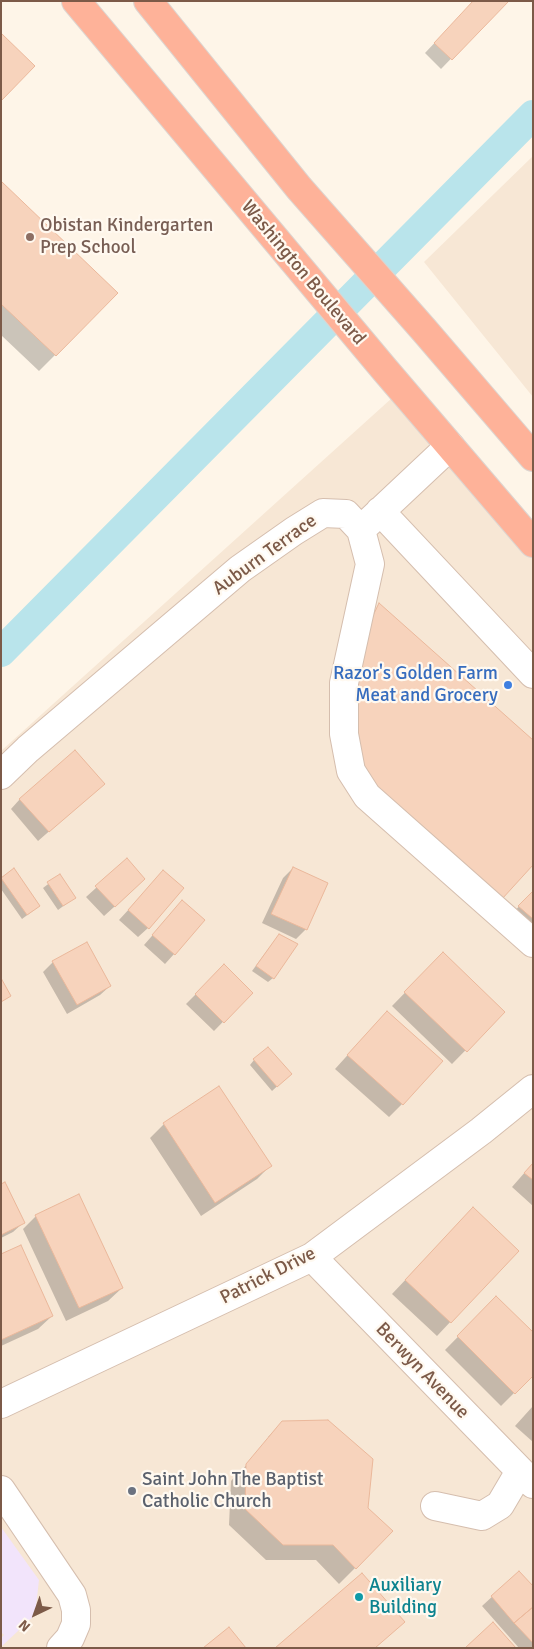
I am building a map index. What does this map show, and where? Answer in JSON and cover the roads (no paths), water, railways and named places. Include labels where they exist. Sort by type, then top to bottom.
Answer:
[{"type":"highway","name":"Washington Boulevard","points":[[76,1],[262,225],[533,543]]},
{"type":"highway","points":[[148,1],[299,188],[533,457]]},
{"type":"street","points":[[450,446],[371,521],[370,564],[344,683],[344,734],[351,771],[367,796],[533,943]]},
{"type":"street","name":"Auburn Terrace","points":[[1,775],[28,749],[240,568],[323,513],[346,514],[371,521],[533,674]]},
{"type":"street","name":"Patrick Drive","points":[[1,1404],[312,1257],[481,1131],[533,1089]]},
{"type":"street","name":"Berwyn Avenue","points":[[312,1257],[526,1478]]},
{"type":"street","points":[[435,1506],[482,1516],[500,1505],[526,1478]]},
{"type":"street","points":[[1,1490],[72,1595],[76,1610],[76,1624],[70,1638],[62,1648]]},
{"type":"waterway","points":[[1,652],[533,115]]},
{"type":"place","name":"Obistan Kindergarten Prep School","points":[[30,237]]},
{"type":"place","name":"Razor's Golden Farm Meat and Grocery","points":[[508,685]]},
{"type":"place","name":"Saint John The Baptist Catholic Church","points":[[132,1491]]},
{"type":"place","name":"Auxiliary Building","points":[[359,1597]]}]
